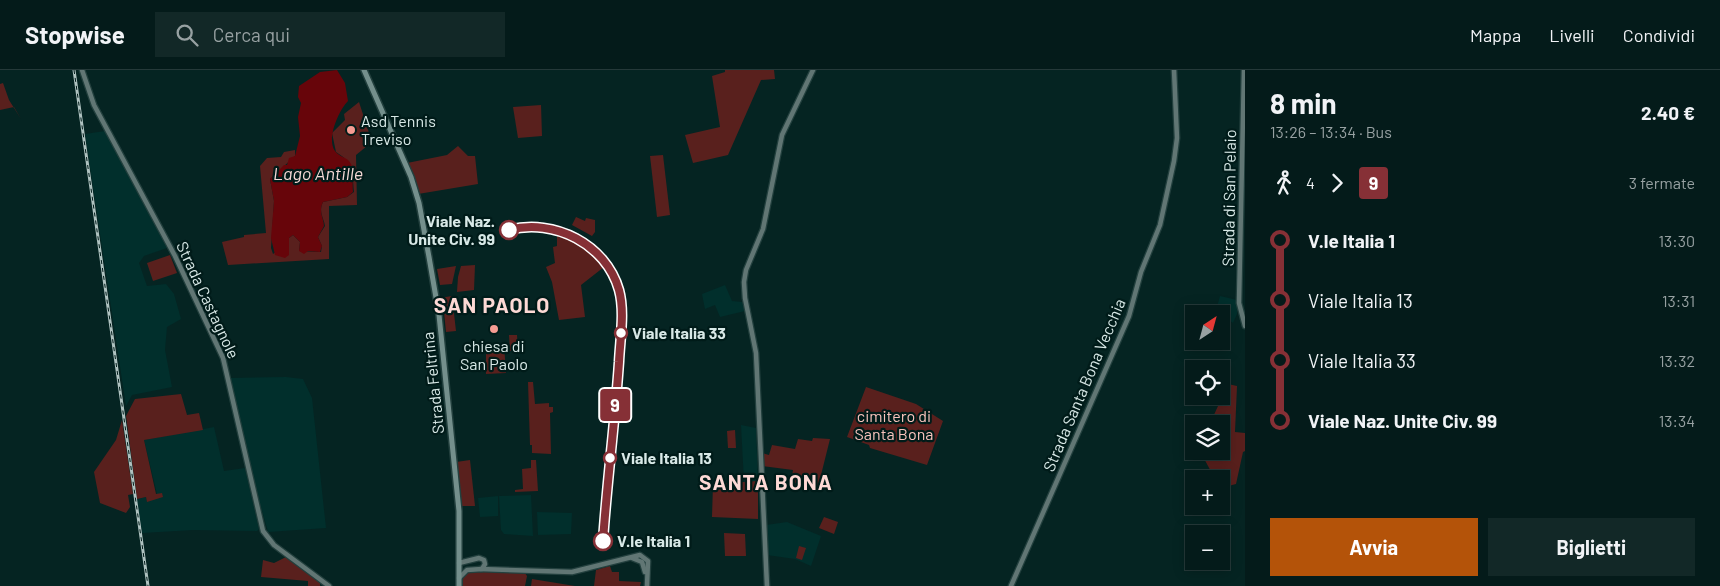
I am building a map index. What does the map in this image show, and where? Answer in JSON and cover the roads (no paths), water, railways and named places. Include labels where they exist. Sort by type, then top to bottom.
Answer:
[{"type":"main road","name":"Strada Feltrina","points":[[364,70],[411,177],[428,248],[436,296],[459,511],[459,586]]},
{"type":"street","name":"Strada Castagnole","points":[[82,70],[90,96],[175,256],[223,358],[263,531],[274,545],[329,586]]},
{"type":"street","points":[[767,586],[756,353],[745,298],[744,282],[746,270],[763,229],[782,135],[814,70]]},
{"type":"street","name":"Strada Santa Bona Vecchia","points":[[1010,586],[1129,316],[1141,272],[1160,225],[1177,138],[1174,70]]},
{"type":"street","name":"Strada di San Pelaio","points":[[1244,70],[1239,303],[1245,326]]},
{"type":"street","points":[[459,554],[466,561]]},
{"type":"street","points":[[459,579],[467,570],[479,569],[572,572],[640,555],[648,561],[646,586]]},
{"type":"street","points":[[459,563],[481,558],[500,569]]},
{"type":"street","points":[[630,558],[638,559],[645,567],[646,586]]},
{"type":"street","points":[[475,560],[474,565],[479,569]]},
{"type":"street","points":[[479,569],[485,566],[485,562]]},
{"type":"water","name":"Lago Antille","points":[[337,70],[345,83],[348,101],[344,105],[335,125],[332,139],[335,151],[351,164],[353,192],[347,197],[323,202],[321,212],[324,226],[318,237],[322,246],[320,252],[308,251],[304,254],[299,251],[300,242],[293,235],[289,238],[289,255],[285,258],[275,255],[271,238],[274,201],[270,179],[284,165],[287,165],[289,158],[295,156],[300,136],[298,117],[301,103],[298,97],[299,86],[320,72]]},
{"type":"railway","points":[[74,70],[148,586]]},
{"type":"place","name":"Asd Tennis Treviso","points":[[351,130]]},
{"type":"place","name":"Viale Naz. Unite Civ. 99","points":[[509,230]]},
{"type":"place","name":"chiesa di San Paolo","points":[[494,329]]},
{"type":"place","name":"Viale Italia 33","points":[[621,333]]},
{"type":"place","name":"Viale Italia 13","points":[[610,458]]},
{"type":"place","name":"V.le Italia 1","points":[[603,541]]},
{"type":"district","name":"SAN PAOLO","points":[[492,306]]},
{"type":"district","name":"SANTA BONA","points":[[766,483]]},
{"type":"park label","name":"cimitero di Santa Bona","points":[[894,425]]}]
